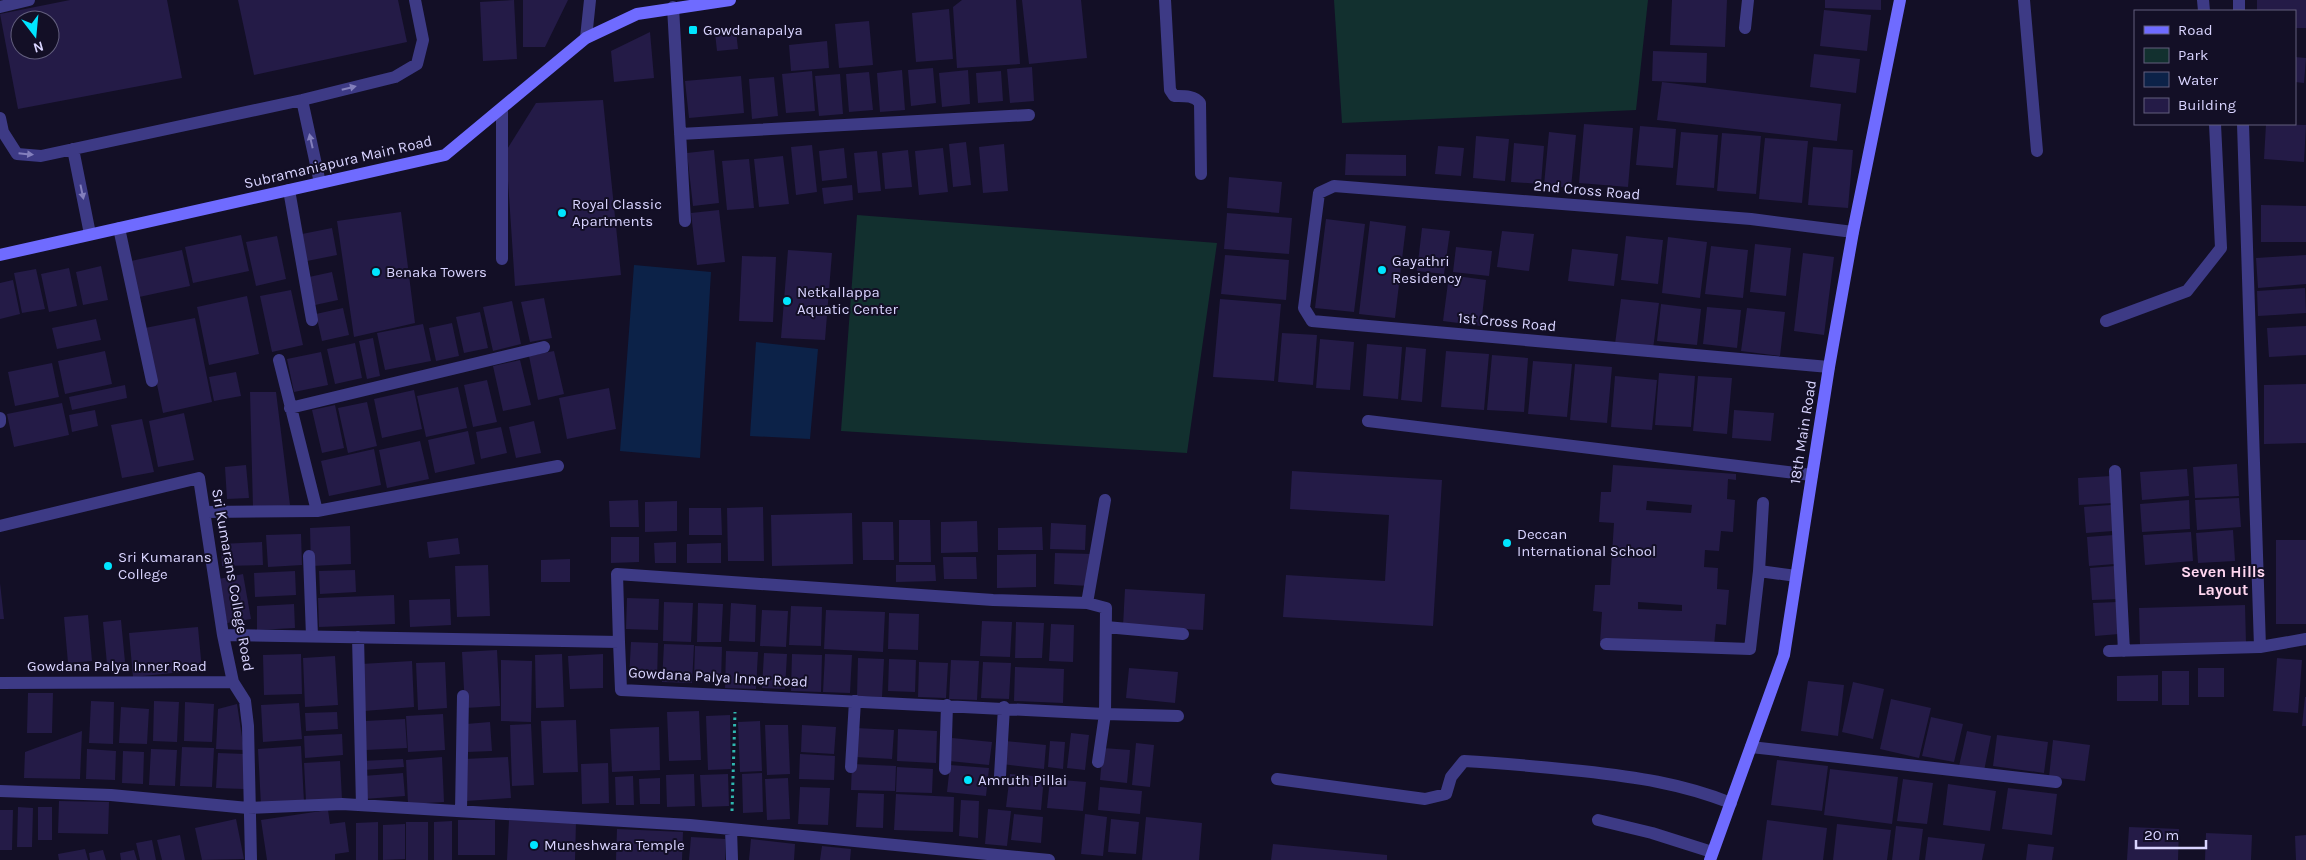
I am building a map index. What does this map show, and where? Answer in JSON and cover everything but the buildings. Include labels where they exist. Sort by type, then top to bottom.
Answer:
[{"type":"street","points":[[0,7],[29,0]]},
{"type":"street","points":[[0,118],[3,132],[17,154],[41,156],[302,100],[395,77],[417,64],[422,40],[414,0]]},
{"type":"street","points":[[586,38],[590,0]]},
{"type":"street","name":"Subramaniapura Main Road","points":[[0,255],[446,155],[586,38],[637,14],[673,7],[730,0]]},
{"type":"street","points":[[1166,0],[1170,90],[1174,96],[1192,97],[1200,103],[1201,174]]},
{"type":"street","points":[[1745,28],[1748,0]]},
{"type":"street","name":"18th Main Road","points":[[1711,856],[1784,655],[1829,367],[1853,232],[1900,0]]},
{"type":"street","points":[[2024,0],[2037,151]]},
{"type":"street","points":[[673,7],[685,221]]},
{"type":"street","points":[[302,100],[320,183]]},
{"type":"street","points":[[502,108],[502,258]]},
{"type":"street","points":[[680,134],[1030,115]]},
{"type":"street","points":[[2106,321],[2187,291],[2221,248],[2215,125]]},
{"type":"street","points":[[2243,125],[2260,647]]},
{"type":"street","points":[[73,149],[90,234]]},
{"type":"street","name":"2nd Cross Road","points":[[1318,193],[1334,186],[1751,219],[1853,232]]},
{"type":"street","points":[[289,190],[312,320]]},
{"type":"street","name":"1st Cross Road","points":[[1318,193],[1304,308],[1312,321],[1829,367]]},
{"type":"street","points":[[119,228],[152,381]]},
{"type":"street","points":[[290,408],[544,346]]},
{"type":"street","points":[[279,360],[317,511]]},
{"type":"street","points":[[1368,422],[1812,475]]},
{"type":"street","points":[[205,512],[317,511],[558,466]]},
{"type":"street","points":[[2115,471],[2124,651]]},
{"type":"street","name":"Sri Kumarans College Road","points":[[0,526],[199,478],[223,635],[233,682],[245,700],[248,726],[248,808],[251,860]]},
{"type":"street","points":[[1087,603],[1104,500]]},
{"type":"street","points":[[1606,644],[1750,649],[1759,571],[1763,503]]},
{"type":"street","points":[[309,556],[312,636]]},
{"type":"street","points":[[1759,571],[1796,576]]},
{"type":"street","points":[[223,635],[619,642],[617,574],[993,600],[1087,603],[1106,608],[1105,714],[1098,762]]},
{"type":"street","points":[[1106,627],[1183,634]]},
{"type":"street","points":[[358,637],[362,805]]},
{"type":"street","points":[[2109,651],[2260,647],[2306,639]]},
{"type":"street","name":"Gowdana Palya Inner Road","points":[[619,642],[620,690],[1178,716]]},
{"type":"street","name":"Gowdana Palya Inner Road","points":[[0,683],[233,682]]},
{"type":"street","points":[[462,811],[463,696]]},
{"type":"street","points":[[851,767],[855,701]]},
{"type":"street","points":[[946,769],[948,705]]},
{"type":"street","points":[[1000,776],[1004,708]]},
{"type":"street","points":[[1750,748],[2056,782]]},
{"type":"street","points":[[1277,779],[1424,799],[1446,794],[1451,777],[1464,761],[1509,763],[1656,780],[1708,794],[1731,803]]},
{"type":"street","points":[[0,790],[110,795],[248,808],[362,805],[462,811],[731,829],[1050,860]]},
{"type":"street","points":[[1598,820],[1652,833],[1711,856]]},
{"type":"street","points":[[731,829],[732,860]]},
{"type":"path","points":[[731,829],[735,695]]},
{"type":"green space","points":[[1334,0],[1648,0],[1636,110],[1342,123]]},
{"type":"green space","points":[[857,215],[1217,243],[1187,453],[841,431]]},
{"type":"water","points":[[634,265],[711,272],[700,458],[620,451]]},
{"type":"water","points":[[756,342],[818,349],[810,439],[750,436]]},
{"type":"place","name":"Gowdanapalya","points":[[693,30]]},
{"type":"place","name":"Royal Classic Apartments","points":[[562,213]]},
{"type":"place","name":"Gayathri Residency","points":[[1382,270]]},
{"type":"place","name":"Benaka Towers","points":[[376,272]]},
{"type":"place","name":"Netkallappa Aquatic Center","points":[[787,301]]},
{"type":"place","name":"Deccan International School","points":[[1507,543]]},
{"type":"place","name":"Sri Kumarans College","points":[[108,566]]},
{"type":"place","name":"Amruth Pillai","points":[[968,780]]},
{"type":"place","name":"Muneshwara Temple","points":[[534,845]]},
{"type":"district","name":"Seven Hills Layout","points":[[2223,580]]}]
